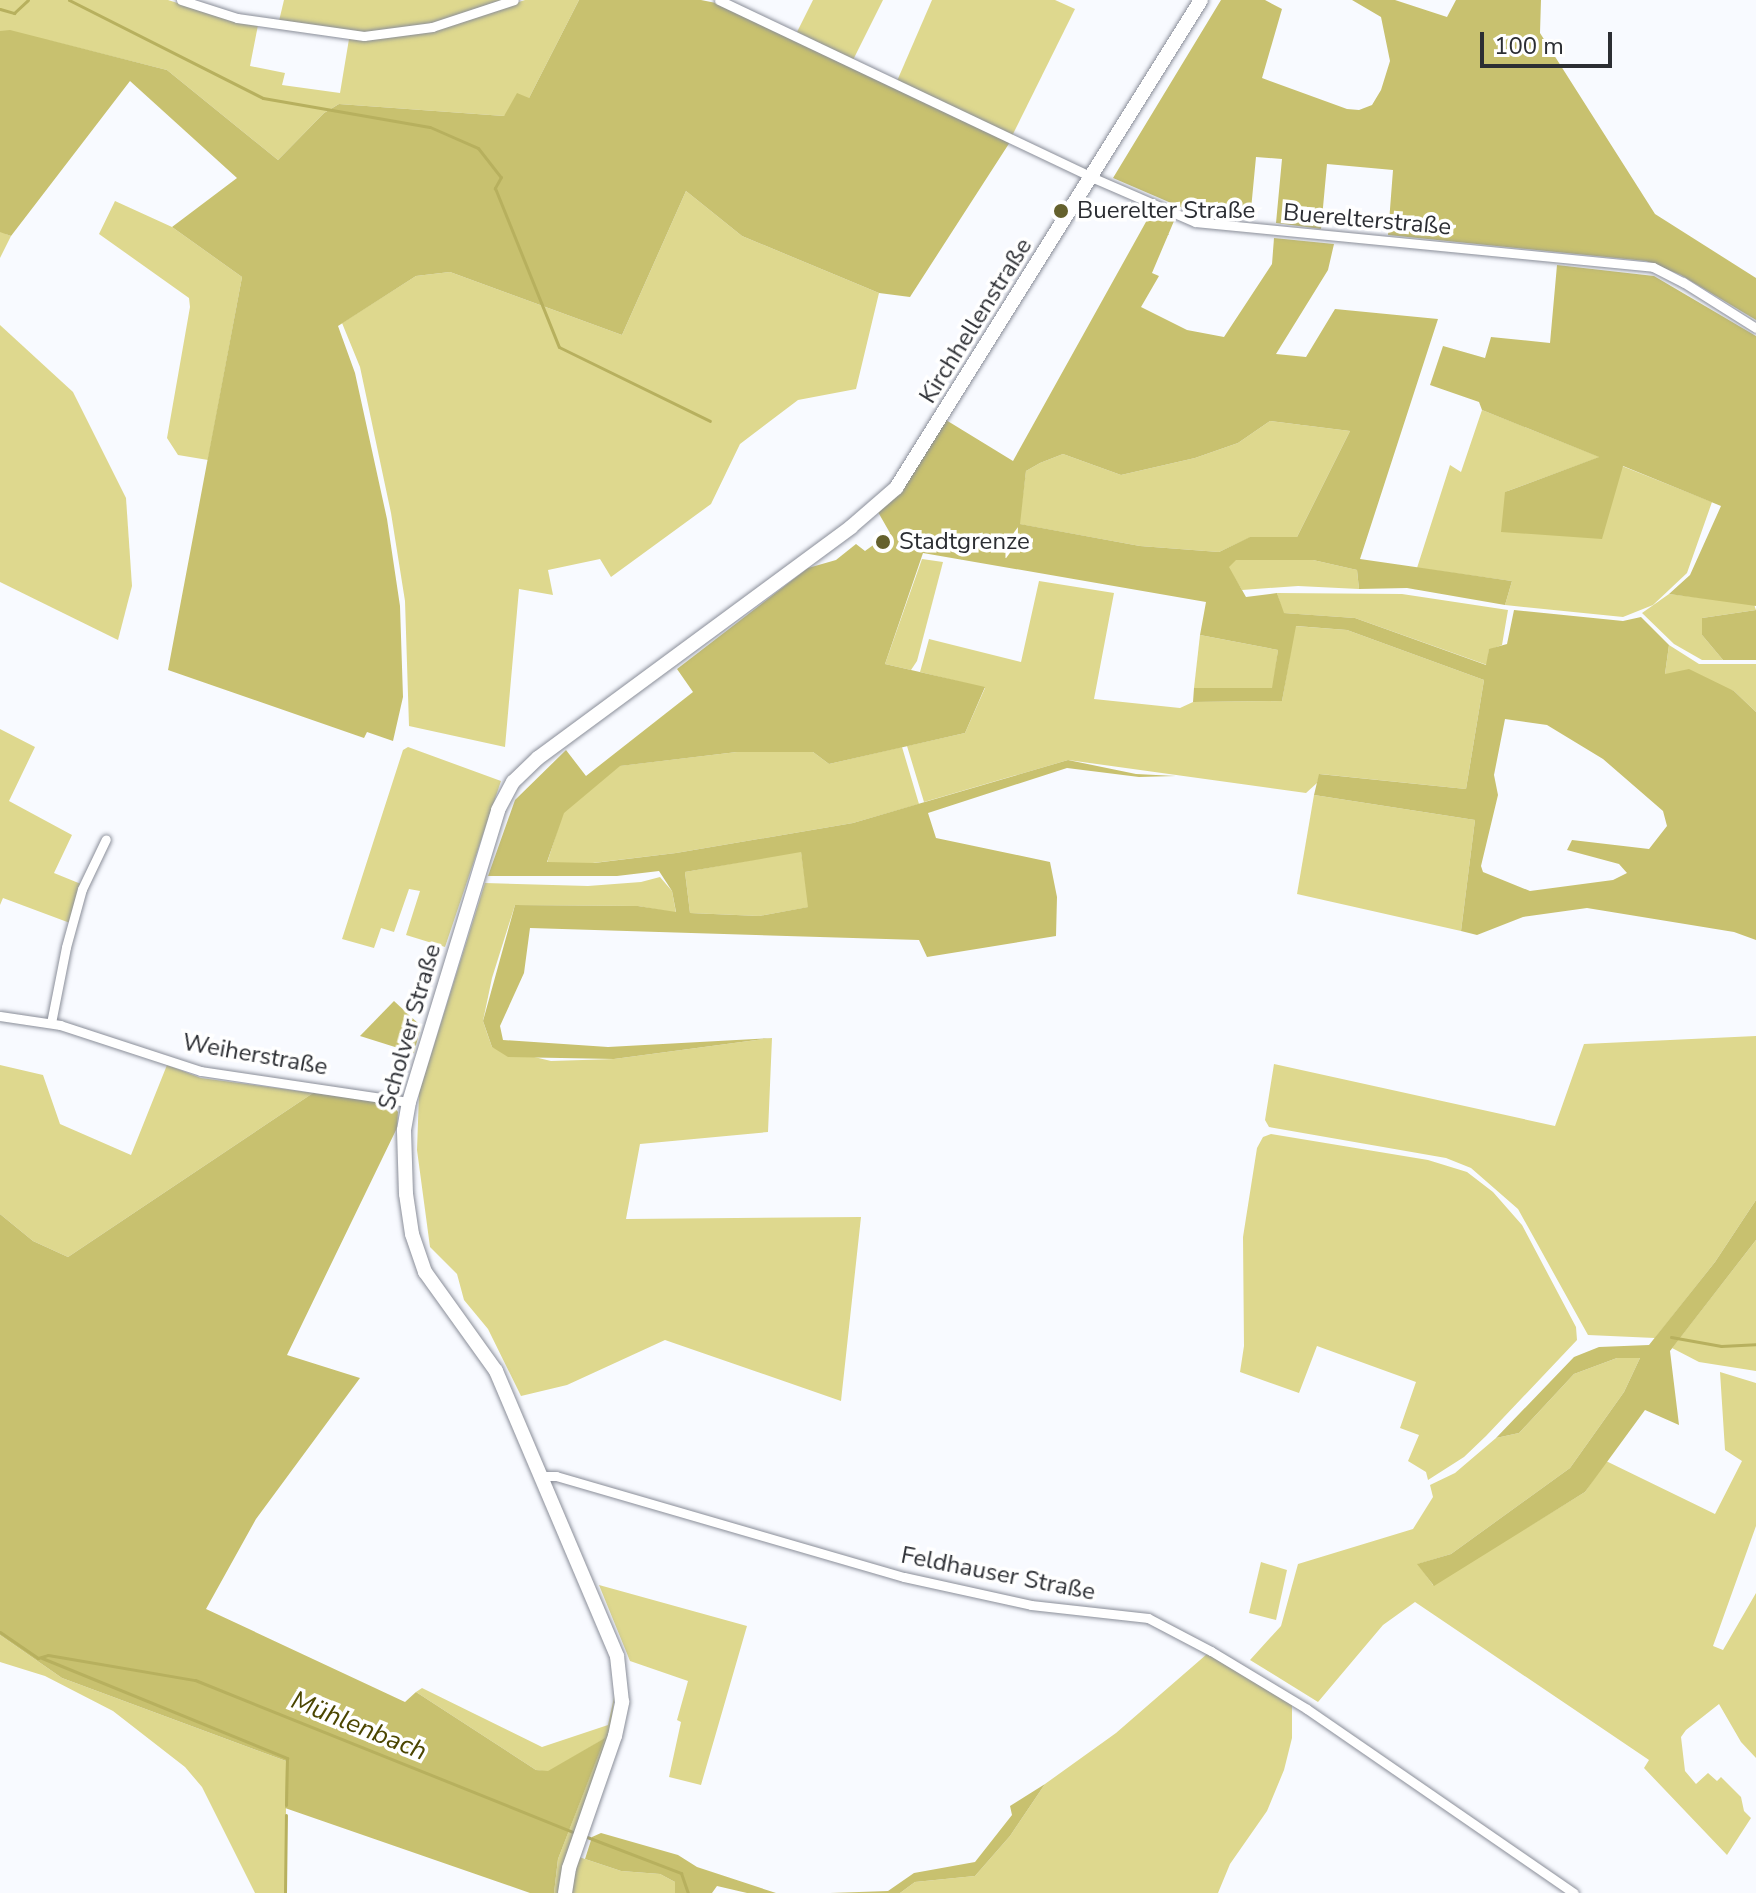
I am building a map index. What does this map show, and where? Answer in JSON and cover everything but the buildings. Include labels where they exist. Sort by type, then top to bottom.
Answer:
[{"type":"street","points":[[181,0],[237,18],[364,36],[432,27],[514,0]]},
{"type":"street","name":"Buerelterstraße","points":[[719,0],[1091,177],[1195,222],[1653,267],[1756,328]]},
{"type":"street","name":"Kirchhellenstraße","points":[[808,558],[871,511],[896,488],[1201,0]]},
{"type":"street","name":"Scholver Straße","points":[[565,1893],[576,1847],[615,1736],[622,1702],[621,1676],[617,1656],[496,1371],[425,1272],[412,1234],[406,1194],[404,1130],[409,1102],[498,810],[513,782],[538,758],[808,558]]},
{"type":"street","points":[[51,1023],[66,947],[82,889],[106,839]]},
{"type":"street","name":"Weiherstraße","points":[[0,1016],[51,1023],[201,1071],[382,1095],[409,1102]]},
{"type":"street","name":"Feldhauser Straße","points":[[539,1476],[556,1476],[904,1577],[1031,1605],[1148,1618],[1242,1668],[1307,1709],[1574,1893]]},
{"type":"shaded area","points":[[0,0],[168,0],[237,22],[258,25],[250,66],[285,73],[282,85],[340,93],[349,39],[436,29],[525,0],[579,0],[529,98],[504,116],[339,104],[324,113],[278,160],[167,70],[47,40],[6,234],[11,236],[0,258]]},
{"type":"shaded area","points":[[284,0],[502,0],[432,24],[365,33],[279,21]]},
{"type":"shaded area","points":[[579,0],[701,0],[726,5],[1010,142],[910,297],[879,293],[742,236],[686,191],[622,335],[450,272],[416,276],[338,326],[355,373],[387,519],[400,606],[403,697],[393,741],[367,732],[364,738],[168,670],[242,277],[172,227],[237,178],[130,81],[11,236],[0,232],[0,31],[10,30],[167,70],[278,160],[324,113],[339,104],[504,116],[517,93],[529,98]]},
{"type":"shaded area","points":[[813,0],[883,0],[853,60],[797,32]]},
{"type":"shaded area","points":[[932,0],[1055,0],[1075,9],[1012,136],[897,81]]},
{"type":"shaded area","points":[[1221,0],[1265,0],[1282,9],[1262,78],[1347,109],[1359,110],[1372,105],[1381,90],[1390,61],[1381,17],[1352,0],[1395,0],[1447,17],[1456,0],[1541,0],[1540,33],[1655,214],[1756,278],[1756,320],[1681,275],[1646,261],[1388,235],[1393,170],[1327,164],[1321,229],[1276,223],[1282,159],[1256,157],[1250,220],[1192,212],[1113,178]]},
{"type":"shaded area","points":[[686,191],[742,236],[879,293],[856,389],[798,400],[740,444],[711,504],[611,577],[600,559],[548,570],[553,595],[519,589],[505,747],[409,726],[405,601],[391,513],[360,367],[342,323],[416,276],[450,272],[622,335]]},
{"type":"shaded area","points":[[115,201],[172,227],[242,277],[208,460],[178,455],[167,438],[189,298],[99,234]]},
{"type":"shaded area","points":[[1152,211],[1174,221],[1152,273],[1159,276],[1141,307],[1187,330],[1224,337],[1272,264],[1274,238],[1334,244],[1328,270],[1276,354],[1306,357],[1335,309],[1438,319],[1360,559],[1512,581],[1505,605],[1407,588],[1359,589],[1357,570],[1313,560],[1236,560],[1229,567],[1246,597],[1277,593],[1284,613],[1355,618],[1486,665],[1489,649],[1507,644],[1514,610],[1623,621],[1641,617],[1669,645],[1665,674],[1689,669],[1734,691],[1756,712],[1756,940],[1734,932],[1587,908],[1523,917],[1477,935],[1461,931],[1475,820],[1314,795],[1319,774],[1466,789],[1484,680],[1347,630],[1296,626],[1282,701],[1193,702],[1194,688],[1272,688],[1278,650],[1200,635],[1206,602],[923,553],[885,664],[985,687],[965,733],[829,764],[813,752],[737,752],[620,766],[564,813],[547,862],[594,863],[676,853],[853,823],[1068,760],[1136,774],[1176,776],[1139,777],[1067,768],[928,813],[936,838],[1050,862],[1057,897],[1056,936],[927,957],[919,940],[530,928],[524,973],[500,1026],[503,1040],[608,1047],[772,1038],[614,1059],[508,1057],[492,1047],[483,1021],[515,905],[638,906],[676,912],[672,891],[659,871],[617,876],[488,876],[515,800],[566,750],[586,776],[693,692],[677,669],[808,568],[836,560],[856,544],[865,551],[890,533],[878,512],[946,420],[1013,461]],"holes":[[[1270,421],[1350,431],[1297,537],[1250,537],[1219,552],[1140,546],[1020,524],[1026,471],[1040,463],[1063,454],[1121,475],[1195,458],[1238,443]],[[1505,719],[1547,725],[1603,759],[1663,811],[1667,826],[1649,849],[1572,840],[1567,850],[1619,864],[1627,873],[1613,880],[1530,891],[1483,872],[1481,866],[1498,795],[1494,775]],[[801,852],[808,907],[759,916],[690,913],[685,872]]]},
{"type":"shaded area","points":[[1557,265],[1654,276],[1756,336],[1756,606],[1669,594],[1690,575],[1721,506],[1623,466],[1602,539],[1501,532],[1505,492],[1599,457],[1482,410],[1479,402],[1430,385],[1443,346],[1485,358],[1491,337],[1550,343]]},
{"type":"shaded area","points":[[0,325],[73,392],[126,498],[132,586],[118,640],[0,582]]},
{"type":"shaded area","points":[[1482,410],[1600,457],[1505,492],[1622,466],[1712,502],[1687,573],[1653,605],[1623,617],[1505,605],[1512,581],[1417,568],[1450,465],[1461,472]]},
{"type":"shaded area","points":[[1270,421],[1350,431],[1297,537],[1251,537],[1219,552],[1140,546],[1019,524],[1026,471],[1040,463],[1063,454],[1121,475],[1195,458],[1238,443]]},
{"type":"shaded area","points":[[922,559],[943,562],[917,661],[911,670],[885,664]]},
{"type":"shaded area","points":[[1235,560],[1313,560],[1357,570],[1359,589],[1298,586],[1242,590],[1228,567]]},
{"type":"shaded area","points":[[1039,581],[1114,593],[1094,699],[1180,708],[1193,702],[1282,701],[1295,626],[1347,630],[1484,680],[1466,789],[1320,774],[1317,783],[1306,793],[1068,760],[924,802],[907,746],[965,733],[985,688],[920,672],[929,639],[1021,662]]},
{"type":"shaded area","points":[[1277,593],[1402,594],[1508,610],[1502,645],[1489,650],[1487,665],[1355,618],[1283,613]]},
{"type":"shaded area","points":[[1669,594],[1754,604],[1756,610],[1702,618],[1702,635],[1723,660],[1702,660],[1674,644],[1642,613]]},
{"type":"shaded area","points":[[1756,610],[1756,660],[1723,660],[1702,635],[1702,618]]},
{"type":"shaded area","points":[[1200,635],[1278,650],[1273,688],[1194,688]]},
{"type":"shaded area","points":[[1669,645],[1699,664],[1756,664],[1756,712],[1734,691],[1665,674]]},
{"type":"shaded area","points":[[0,729],[35,747],[9,801],[72,835],[54,873],[81,884],[70,923],[3,898],[0,905]]},
{"type":"shaded area","points":[[408,747],[501,781],[445,947],[406,935],[420,891],[409,889],[394,932],[381,928],[374,948],[342,939],[403,750]]},
{"type":"shaded area","points":[[902,747],[919,804],[853,823],[676,853],[593,863],[547,863],[563,813],[619,766],[737,752],[813,752],[829,764]]},
{"type":"shaded area","points":[[1314,795],[1475,820],[1461,931],[1297,894]]},
{"type":"shaded area","points":[[801,851],[809,907],[759,916],[690,913],[685,872]]},
{"type":"shaded area","points":[[660,877],[672,891],[676,913],[638,906],[515,905],[492,978],[483,1021],[487,1033],[492,1047],[551,1061],[614,1059],[772,1038],[768,1132],[640,1144],[626,1219],[861,1217],[841,1401],[665,1340],[567,1385],[521,1396],[488,1329],[464,1300],[457,1274],[430,1247],[417,1150],[419,1093],[485,883],[588,886],[641,882]]},
{"type":"shaded area","points":[[394,1001],[421,1026],[414,1053],[360,1036]]},
{"type":"shaded area","points":[[1756,1036],[1756,1200],[1715,1262],[1655,1338],[1588,1335],[1518,1209],[1471,1168],[1446,1158],[1269,1127],[1265,1120],[1274,1064],[1555,1126],[1584,1044]]},
{"type":"shaded area","points":[[0,1065],[43,1075],[60,1124],[131,1155],[167,1065],[201,1078],[313,1093],[68,1257],[33,1241],[0,1214]]},
{"type":"shaded area","points":[[313,1093],[391,1102],[398,1112],[397,1128],[287,1355],[360,1378],[256,1519],[206,1609],[405,1702],[416,1692],[536,1770],[548,1771],[605,1738],[558,1859],[554,1893],[530,1893],[285,1808],[286,1761],[62,1678],[0,1635],[0,1214],[33,1241],[68,1257]]},
{"type":"shaded area","points":[[1271,1134],[1428,1160],[1467,1172],[1493,1192],[1522,1225],[1576,1327],[1577,1340],[1486,1436],[1464,1457],[1428,1480],[1426,1472],[1408,1461],[1419,1435],[1400,1428],[1416,1382],[1317,1346],[1299,1393],[1240,1372],[1244,1346],[1243,1237],[1257,1148],[1263,1137]]},
{"type":"shaded area","points":[[1756,1200],[1756,1240],[1670,1351],[1679,1425],[1645,1410],[1585,1492],[1434,1586],[1417,1564],[1451,1554],[1570,1468],[1624,1392],[1640,1358],[1617,1358],[1574,1374],[1519,1433],[1496,1438],[1574,1357],[1599,1347],[1649,1345],[1715,1262]]},
{"type":"shaded area","points":[[1756,1240],[1756,1371],[1699,1362],[1672,1348]]},
{"type":"shaded area","points":[[1617,1358],[1640,1358],[1624,1392],[1570,1468],[1451,1554],[1418,1564],[1433,1585],[1585,1492],[1606,1461],[1715,1514],[1742,1461],[1725,1450],[1720,1372],[1756,1383],[1756,1526],[1713,1646],[1723,1650],[1756,1593],[1756,1758],[1741,1742],[1719,1704],[1681,1737],[1685,1771],[1696,1784],[1708,1773],[1717,1781],[1721,1777],[1741,1797],[1744,1811],[1751,1818],[1727,1855],[1644,1768],[1649,1760],[1415,1602],[1383,1625],[1318,1702],[1250,1660],[1281,1626],[1298,1564],[1413,1529],[1433,1497],[1430,1485],[1455,1473],[1496,1438],[1519,1433],[1574,1374]]},
{"type":"shaded area","points":[[1261,1562],[1287,1570],[1276,1620],[1249,1613]]},
{"type":"shaded area","points":[[599,1585],[747,1626],[701,1785],[669,1777],[681,1722],[677,1720],[688,1681],[630,1661]]},
{"type":"shaded area","points":[[0,1635],[62,1678],[286,1761],[286,1893],[255,1893],[202,1787],[185,1767],[113,1711],[45,1676],[0,1662]]},
{"type":"shaded area","points":[[1207,1654],[1292,1704],[1292,1738],[1284,1770],[1267,1811],[1230,1864],[1218,1893],[900,1893],[915,1882],[975,1876],[1010,1836],[1045,1784],[1116,1733]]},
{"type":"shaded area","points":[[422,1688],[542,1747],[608,1725],[616,1688],[608,1744],[559,1893],[554,1893],[558,1859],[604,1739],[548,1772],[536,1770],[416,1692]]},
{"type":"shaded area","points":[[1045,1784],[1010,1836],[975,1876],[915,1882],[900,1893],[830,1893],[888,1891],[914,1873],[975,1862],[1012,1815],[1010,1806]]},
{"type":"shaded area","points":[[601,1833],[678,1855],[697,1867],[776,1893],[747,1893],[717,1886],[712,1893],[675,1893],[675,1882],[660,1874],[621,1871],[585,1859],[592,1837]]},
{"type":"shaded area","points":[[579,1857],[621,1871],[660,1874],[675,1882],[675,1893],[571,1893]]},
{"type":"waterway","points":[[0,9],[14,13],[28,0]]},
{"type":"waterway","points":[[69,0],[263,98],[430,127],[478,148],[501,177],[495,188],[559,347],[710,421]]},
{"type":"waterway","points":[[1671,1337],[1721,1346],[1756,1344]]},
{"type":"waterway","name":"Mühlenbach","points":[[0,1632],[38,1658],[48,1655],[195,1680],[576,1833]]},
{"type":"waterway","points":[[42,1658],[287,1758],[286,1805]]},
{"type":"waterway","points":[[285,1893],[286,1815]]},
{"type":"waterway","name":"Mühlenbach","points":[[587,1837],[681,1873],[688,1893]]},
{"type":"place","name":"Buerelter Straße","points":[[1061,211]]},
{"type":"place","name":"Stadtgrenze","points":[[883,542]]}]
